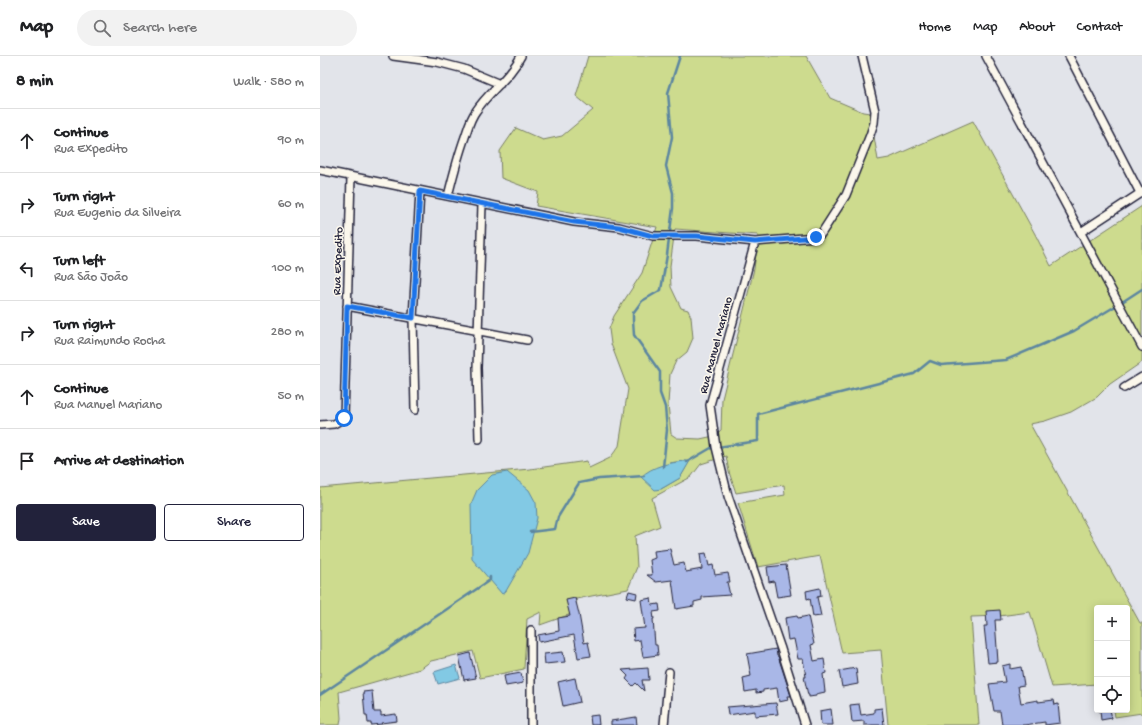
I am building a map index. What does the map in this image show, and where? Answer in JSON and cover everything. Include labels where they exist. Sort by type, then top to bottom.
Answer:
[{"type":"street","points":[[393,56],[437,62],[464,69],[500,84]]},
{"type":"street","points":[[448,196],[459,152],[475,112],[484,99],[512,72],[521,56]]},
{"type":"street","points":[[320,170],[574,222],[619,227],[653,236],[697,236],[755,242],[816,237],[821,234],[846,195],[874,122],[875,111],[862,56]]},
{"type":"street","points":[[986,56],[1142,347]]},
{"type":"street","points":[[1069,56],[1141,193],[1081,232]]},
{"type":"street","name":"Rua Expedito","points":[[320,425],[334,424],[344,418],[351,177]]},
{"type":"street","points":[[415,410],[413,318],[420,191]]},
{"type":"street","points":[[479,439],[477,368],[482,204]]},
{"type":"street","name":"Rua Manuel Mariano","points":[[755,242],[710,405],[716,447],[728,496],[781,649],[805,725]]},
{"type":"street","points":[[347,306],[527,340]]},
{"type":"street","points":[[1124,388],[1142,377]]},
{"type":"street","points":[[531,630],[531,725]]},
{"type":"street","points":[[664,725],[669,672]]},
{"type":"green space","points":[[588,56],[806,56],[830,98],[863,112],[870,113],[878,160],[889,158],[973,121],[1051,266],[1142,206],[1142,362],[1110,384],[1097,397],[1071,412],[1045,421],[1030,424],[1140,623],[1142,623],[1142,713],[1115,717],[1114,713],[1130,713],[1130,605],[1094,605],[1094,684],[1052,687],[1030,612],[999,616],[971,617],[979,725],[888,725],[881,650],[842,653],[820,556],[758,567],[738,503],[785,495],[784,485],[736,493],[729,472],[726,456],[701,464],[691,477],[652,498],[660,526],[635,536],[637,567],[628,589],[576,599],[577,612],[540,625],[541,612],[527,619],[524,669],[480,678],[473,651],[431,661],[420,669],[339,692],[341,718],[340,725],[320,725],[320,488],[530,469],[587,461],[589,468],[610,458],[619,446],[628,389],[611,344],[609,329],[614,316],[642,273],[657,227],[536,206],[538,192],[501,178],[500,151],[516,128],[543,140],[562,136],[593,110],[576,96]],"holes":[[[675,229],[758,235],[754,269],[722,399],[721,430],[714,436],[700,439],[677,438],[671,434],[668,404],[670,374],[676,361],[687,352],[693,338],[691,317],[688,310],[681,308],[671,287],[670,266]],[[684,461],[689,462],[680,478],[661,489],[669,463]]]},
{"type":"water","points":[[690,461],[680,478],[661,489],[655,490],[641,477],[645,473],[655,468]]},
{"type":"water","points":[[507,472],[529,490],[536,503],[537,518],[528,553],[506,591],[502,594],[472,559],[471,504],[477,490],[492,475]]},
{"type":"water","points":[[456,665],[460,678],[438,684],[434,672]]},
{"type":"building","points":[[670,549],[674,565],[684,563],[686,572],[702,569],[700,554],[706,553],[709,566],[713,565],[715,575],[728,573],[730,582],[727,582],[730,595],[702,597],[702,600],[694,602],[694,606],[676,609],[672,580],[656,582],[647,575],[652,575],[650,560],[655,558],[654,551]]},
{"type":"building","points":[[786,565],[791,595],[777,597],[774,581],[769,582],[767,567]]},
{"type":"building","points":[[820,588],[821,596],[817,597],[821,616],[813,617],[810,598],[807,599],[806,591]]},
{"type":"building","points":[[629,591],[637,593],[636,599],[627,597]]},
{"type":"building","points":[[575,598],[584,643],[588,642],[591,656],[578,658],[574,635],[539,642],[538,635],[559,631],[558,618],[570,616],[566,600]]},
{"type":"building","points":[[651,598],[652,605],[659,604],[660,611],[653,612],[655,645],[657,645],[658,655],[643,657],[640,640],[634,641],[633,629],[645,628],[641,600]]},
{"type":"building","points":[[1000,610],[1001,620],[995,620],[998,662],[988,663],[984,626],[987,626],[986,611]]},
{"type":"building","points":[[797,616],[798,618],[808,616],[814,644],[811,645],[814,661],[824,659],[826,673],[823,674],[825,692],[816,694],[816,696],[809,697],[808,695],[804,677],[806,677],[803,659],[798,659],[794,639],[788,640],[785,618]]},
{"type":"building","points":[[776,649],[791,696],[787,696],[788,700],[779,702],[777,688],[763,690],[763,692],[756,693],[756,690],[745,692],[743,678],[751,676],[747,654]]},
{"type":"building","points":[[563,652],[565,662],[545,664],[544,654]]},
{"type":"building","points":[[470,653],[476,678],[464,680],[459,656]]},
{"type":"building","points":[[1010,664],[1010,669],[1021,667],[1024,685],[1018,686],[1021,703],[1038,700],[1038,702],[1054,700],[1055,705],[1058,704],[1060,723],[1045,725],[1045,722],[1024,725],[1002,725],[1000,711],[994,711],[989,684],[1005,682],[1002,666]]},
{"type":"building","points":[[648,668],[649,680],[642,680],[644,691],[636,683],[633,686],[626,679],[628,676],[622,670]]},
{"type":"building","points":[[856,668],[858,684],[842,687],[839,671]]},
{"type":"building","points":[[521,673],[523,683],[506,686],[504,676]]},
{"type":"building","points":[[575,678],[580,702],[563,706],[558,682]]},
{"type":"building","points":[[372,691],[374,712],[381,712],[381,716],[396,714],[397,721],[371,725],[371,723],[368,723],[367,715],[365,715],[363,692]]},
{"type":"building","points":[[776,703],[778,714],[755,716],[755,711],[728,715],[727,707]]},
{"type":"building","points":[[859,704],[861,715],[874,713],[874,709],[882,708],[884,725],[864,725],[864,721],[852,722],[850,705]]},
{"type":"building","points":[[831,709],[833,725],[821,725],[820,711]]},
{"type":"building","points":[[1100,713],[1111,713],[1112,718],[1101,720]]},
{"type":"building","points":[[598,715],[599,725],[591,725],[590,716]]},
{"type":"building","points":[[636,717],[637,725],[611,725],[611,721]]},
{"type":"waterway","points":[[663,467],[667,430],[665,407],[660,393],[660,372],[634,335],[633,313],[642,301],[661,290],[673,208],[673,193],[666,166],[672,137],[668,93],[680,56]]},
{"type":"waterway","points":[[687,462],[711,448],[758,441],[758,414],[914,374],[930,361],[941,365],[1006,360],[1074,331],[1142,289]]},
{"type":"waterway","points":[[530,532],[555,529],[558,517],[579,483],[599,479],[644,476]]},
{"type":"waterway","points":[[320,695],[490,580],[490,577]]},
{"type":"route","points":[[344,418],[347,306],[413,318],[420,191],[574,222],[619,227],[653,236],[697,236],[755,242],[816,237]]}]
